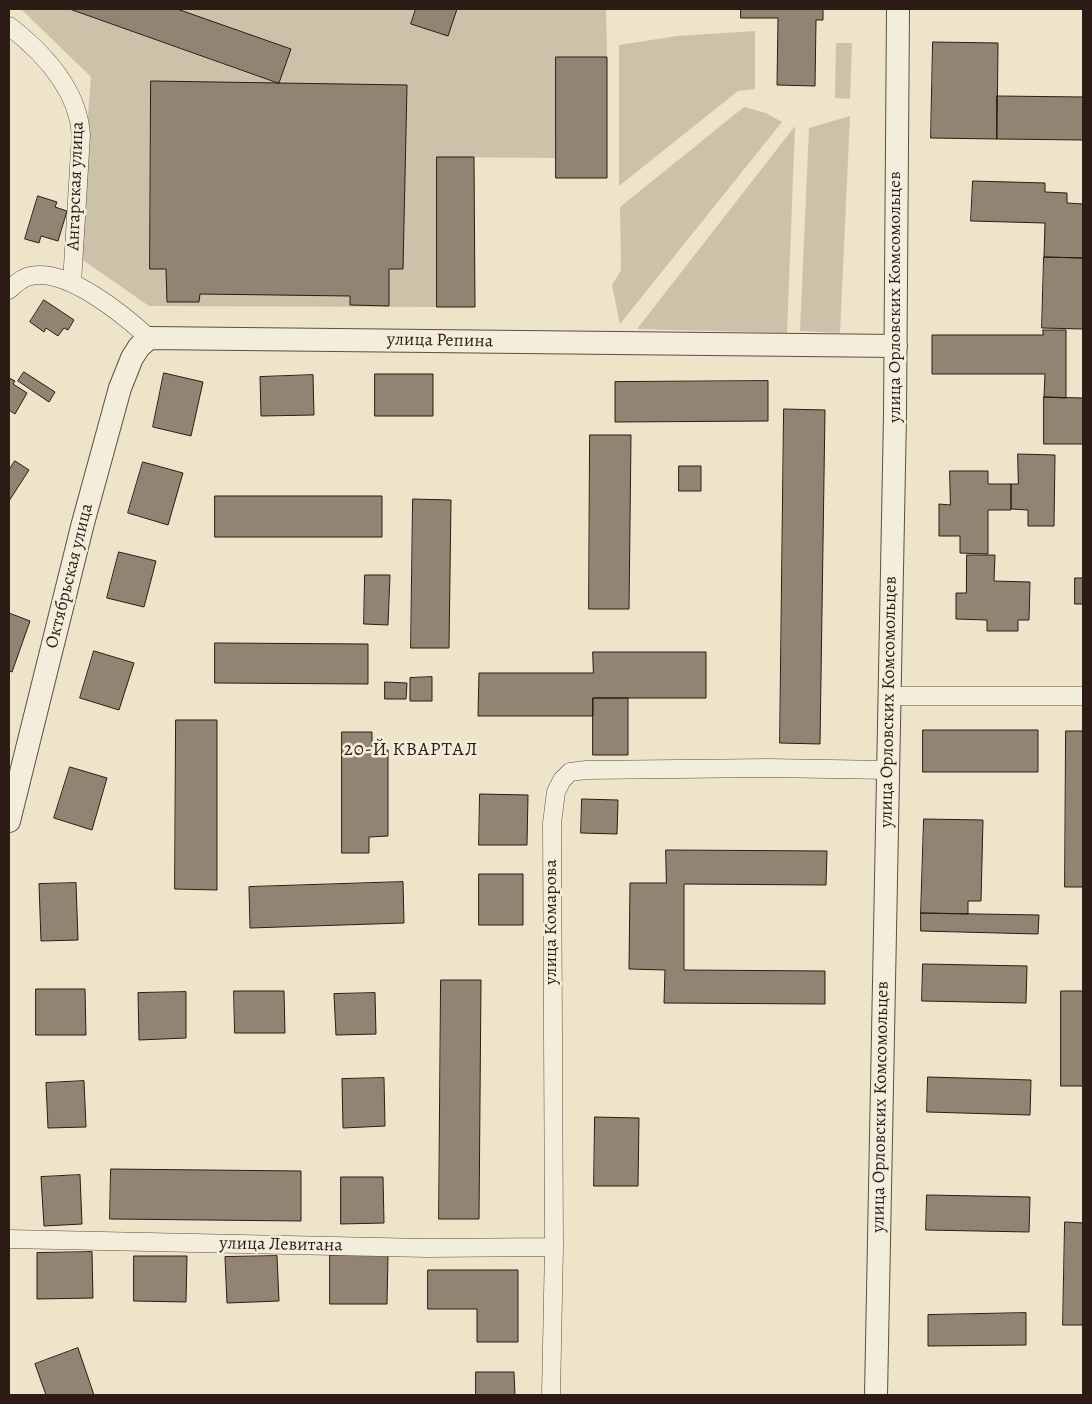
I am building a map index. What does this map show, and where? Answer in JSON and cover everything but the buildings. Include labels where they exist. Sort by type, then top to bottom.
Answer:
[{"type":"street","name":"улица Орловских Комсомольцев","points":[[876,1395],[896,346],[898,9]]},
{"type":"street","name":"Ангарская улица","points":[[9,26],[29,42],[52,66],[72,96],[78,113],[81,135],[72,283]]},
{"type":"street","points":[[9,290],[16,283],[31,276],[59,278],[72,283],[119,311],[149,338]]},
{"type":"street","name":"улица Репина","points":[[149,338],[896,346]]},
{"type":"street","name":"Октябрьская улица","points":[[9,821],[83,523],[120,388],[132,358],[139,347],[149,338]]},
{"type":"street","points":[[889,696],[1083,696]]},
{"type":"street","name":"улица Комарова","points":[[551,1395],[554,1247],[552,868],[554,803],[556,792],[562,780],[570,772],[586,770],[768,768],[889,770]]},
{"type":"street","name":"улица Левитана","points":[[9,1239],[417,1248],[554,1247]]},
{"type":"shaded area","points":[[21,9],[606,9],[607,57],[556,57],[555,158],[437,157],[437,307],[149,306],[77,256],[91,77]]},
{"type":"shaded area","points":[[755,31],[755,89],[738,91],[619,186],[619,45],[677,36]]},
{"type":"shaded area","points":[[836,43],[852,43],[850,99],[835,98]]},
{"type":"shaded area","points":[[744,107],[766,113],[782,122],[620,324],[612,285],[621,270],[620,207]]},
{"type":"shaded area","points":[[850,116],[840,333],[800,331],[809,128]]},
{"type":"shaded area","points":[[795,126],[787,333],[637,329]]},
{"type":"district","name":"20-Й КВАРТАЛ","points":[[411,750]]}]
